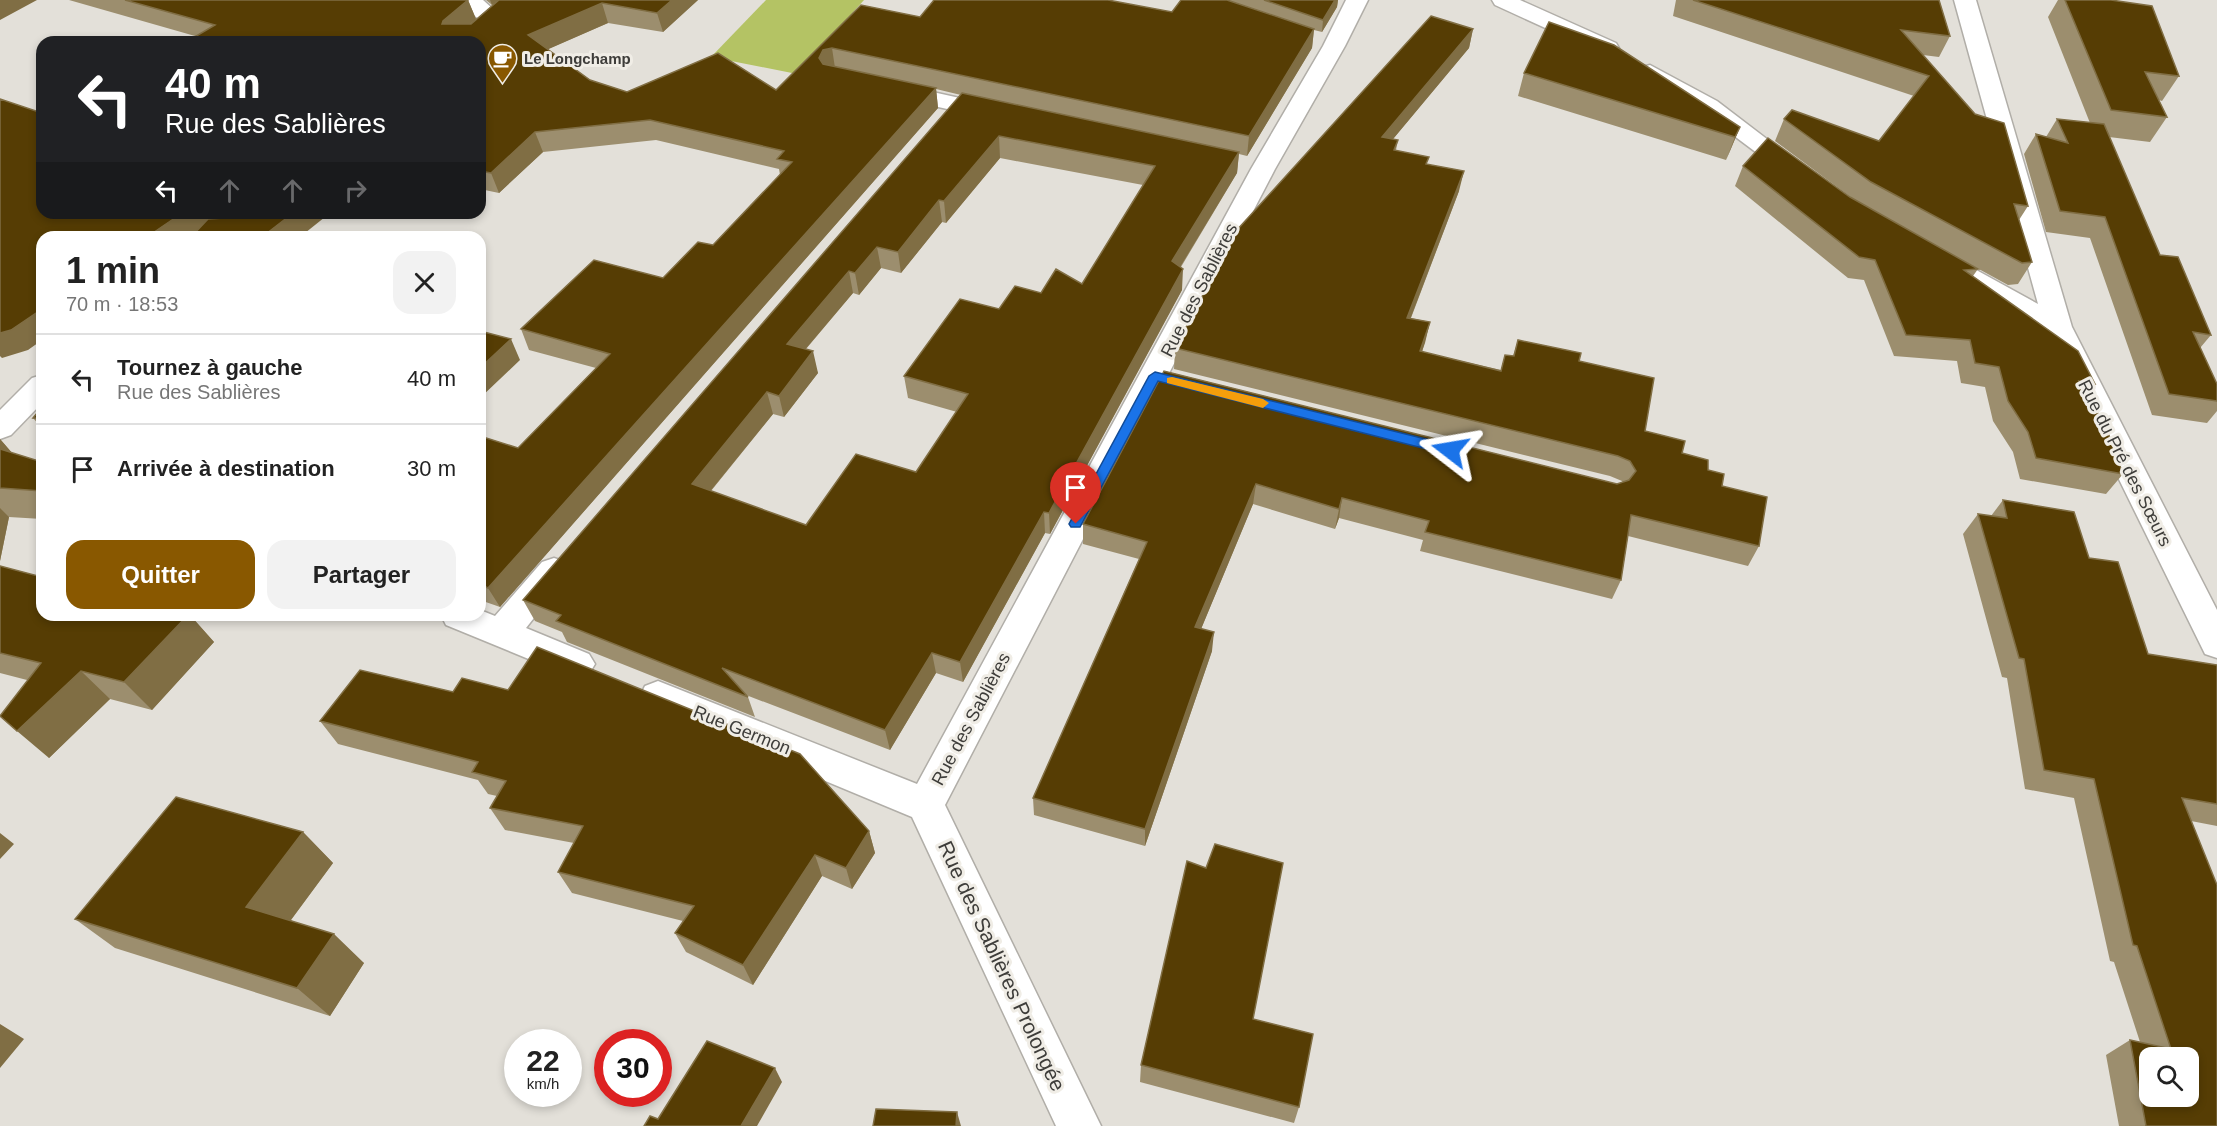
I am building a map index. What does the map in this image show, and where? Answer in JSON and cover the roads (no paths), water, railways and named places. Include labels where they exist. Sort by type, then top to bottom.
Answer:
[{"type":"street","points":[[470,0],[492,18]]},
{"type":"street","name":"Rue des Sablières","points":[[926,805],[1166,379],[1251,166],[1325,43],[1357,0]]},
{"type":"street","points":[[1503,0],[1594,40],[1709,106],[1813,183]]},
{"type":"street","name":"Rue du Pré des Sœurs","points":[[1965,0],[2058,327],[2217,644]]},
{"type":"street","points":[[868,84],[1025,118]]},
{"type":"street","points":[[933,131],[957,104]]},
{"type":"street","points":[[1944,263],[2058,327]]},
{"type":"street","points":[[0,428],[36,391]]},
{"type":"street","points":[[501,633],[571,551]]},
{"type":"street","name":"Rue Germon","points":[[472,621],[926,805]]},
{"type":"street","name":"Rue des Sablières Prolongée","points":[[926,805],[1079,1126]]},
{"type":"place","name":"Le Longchamp","points":[[503,84]]}]
